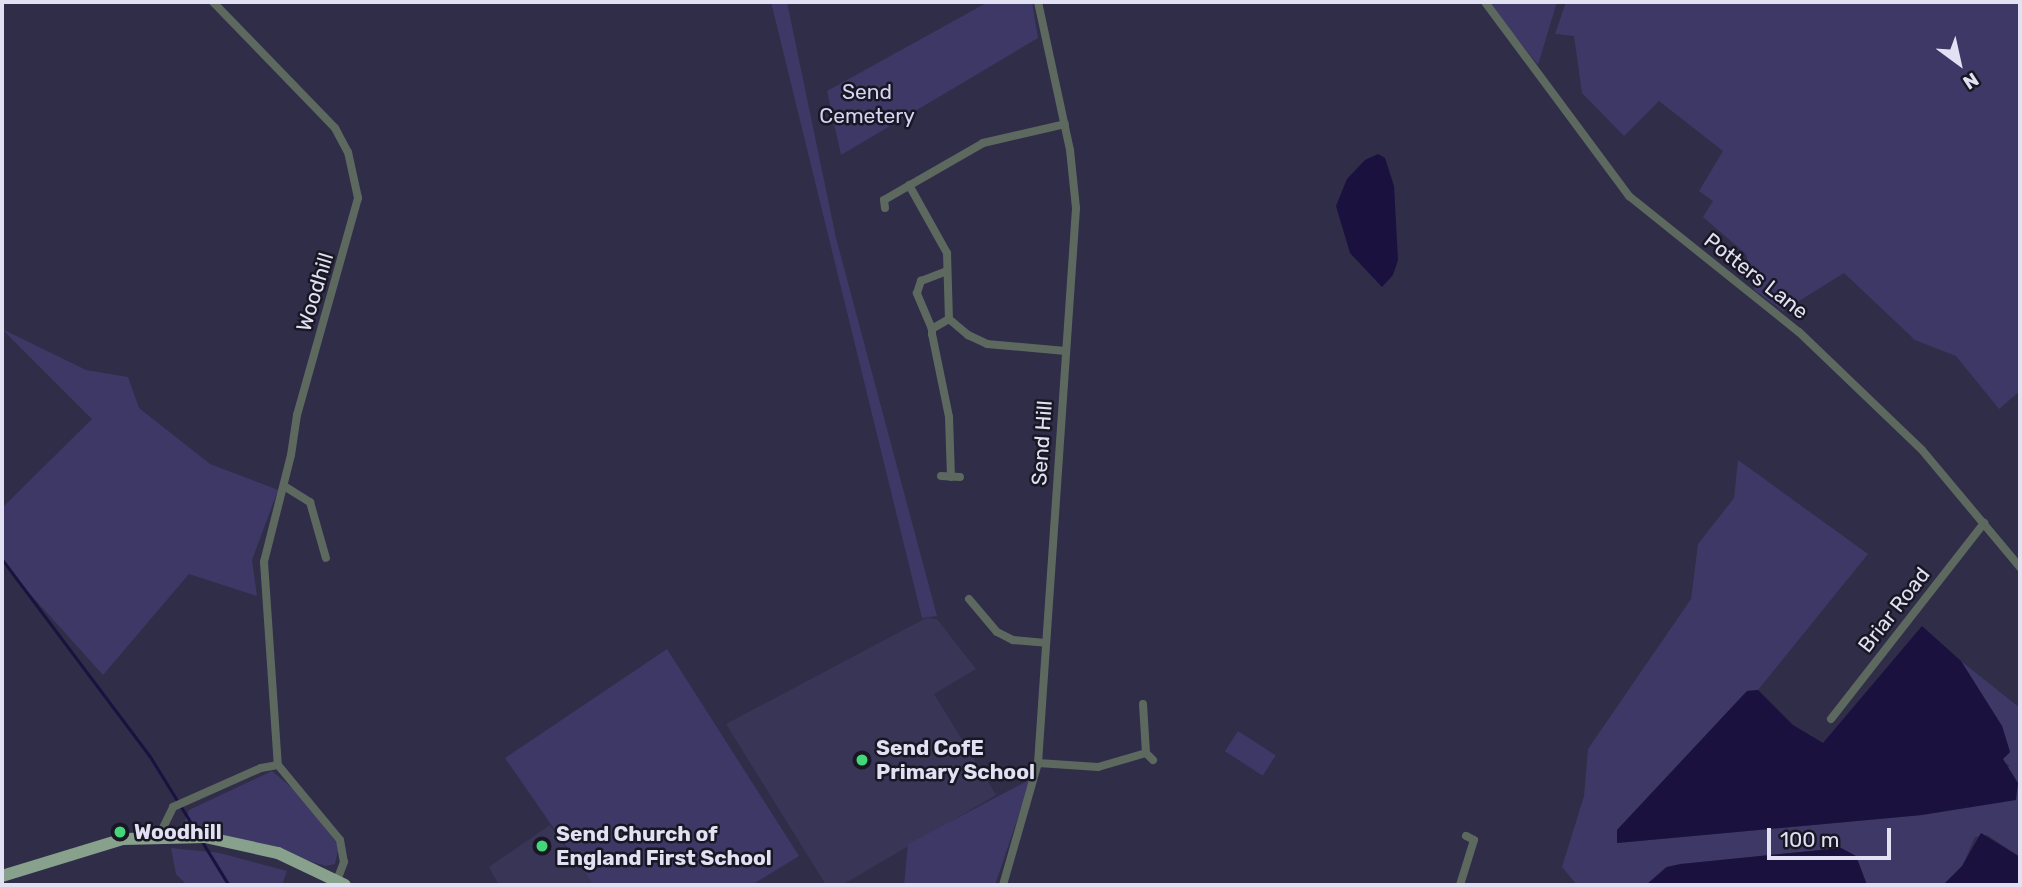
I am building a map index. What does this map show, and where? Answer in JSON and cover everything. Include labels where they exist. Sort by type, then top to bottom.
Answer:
[{"type":"main road","points":[[2,876],[85,848],[159,836],[199,837],[278,853],[341,883]]},
{"type":"street","name":"Woodhill","points":[[213,2],[335,128],[348,152],[358,198],[297,415],[284,486],[264,562],[278,765]]},
{"type":"street","name":"Send Hill","points":[[1003,885],[1046,766],[1046,643],[1076,208],[1065,124],[1038,2]]},
{"type":"street","name":"Potters Lane","points":[[1485,2],[1629,197],[1792,325],[1922,450],[2020,567]]},
{"type":"street","points":[[885,208],[884,200],[982,143],[1065,124]]},
{"type":"street","points":[[909,185],[944,244],[949,319],[968,335],[987,344],[1066,351]]},
{"type":"street","points":[[947,271],[921,281],[917,293],[932,329],[949,417],[951,476]]},
{"type":"street","points":[[932,329],[949,319]]},
{"type":"street","points":[[284,486],[310,502],[326,558]]},
{"type":"street","name":"Briar Road","points":[[1831,719],[1984,523]]},
{"type":"street","points":[[969,599],[1005,636],[1046,643]]},
{"type":"street","points":[[1046,766],[1098,767],[1149,757],[1143,704]]},
{"type":"street","points":[[159,836],[174,806],[261,768],[278,765],[340,840],[344,862],[341,883]]},
{"type":"street","points":[[1460,885],[1474,840],[1466,836]]},
{"type":"shaded area","points":[[1378,154],[1385,158],[1394,186],[1398,260],[1393,275],[1382,287],[1350,253],[1336,206],[1347,179],[1365,160]]},
{"type":"shaded area","name":"Send CofE Primary School","points":[[926,618],[937,619],[976,669],[934,694],[996,795],[842,885],[826,885],[726,724]]},
{"type":"shaded area","points":[[1922,626],[1961,661],[2002,726],[2010,752],[2003,759],[2018,783],[2016,800],[1922,815],[1617,843],[1617,830],[1747,691],[1758,690],[1793,725],[1823,743]]},
{"type":"shaded area","name":"Send Church of England First School","points":[[550,825],[593,885],[499,885],[489,867]]},
{"type":"shaded area","points":[[1981,833],[2020,857],[2020,885],[1943,885],[1962,866]]},
{"type":"shaded area","points":[[1841,848],[1856,856],[1867,885],[1646,885],[1667,867],[1681,864]]},
{"type":"green space","points":[[771,2],[787,2],[836,238],[937,616],[922,618]]},
{"type":"green space","name":"Send Cemetery","points":[[988,2],[1032,2],[1038,38],[841,155],[827,91]]},
{"type":"green space","points":[[1557,2],[1538,65],[1489,3]]},
{"type":"green space","points":[[1566,2],[2020,2],[2020,391],[1999,409],[1956,356],[1915,340],[1844,273],[1783,311],[1754,290],[1746,254],[1703,217],[1713,201],[1699,191],[1723,151],[1659,101],[1624,136],[1582,93],[1574,36],[1555,34]]},
{"type":"green space","points":[[2,329],[86,370],[128,377],[139,408],[210,464],[278,490],[252,560],[257,596],[189,574],[103,675],[2,563],[2,508],[92,419]]},
{"type":"green space","points":[[1738,460],[1868,554],[1758,690],[1747,691],[1617,830],[1617,843],[1922,815],[2010,766],[2002,760],[2010,752],[2002,726],[1961,661],[2020,708],[2020,857],[1987,835],[1975,837],[1962,867],[1943,885],[1867,885],[1856,856],[1841,848],[1681,864],[1666,867],[1646,885],[1577,885],[1562,867],[1584,796],[1588,749],[1691,599],[1698,544],[1734,498]]},
{"type":"green space","points":[[667,649],[799,856],[752,885],[593,885],[505,758]]},
{"type":"green space","points":[[1238,731],[1276,756],[1263,776],[1225,751]]},
{"type":"green space","points":[[272,771],[297,792],[339,846],[335,864],[326,866],[204,831],[182,829],[189,810]]},
{"type":"green space","points":[[1031,779],[995,885],[904,885],[908,844]]},
{"type":"green space","points":[[171,848],[220,853],[287,871],[282,885],[187,885],[176,874]]},
{"type":"waterway","points":[[2,559],[150,756],[197,832]]},
{"type":"waterway","points":[[202,841],[229,885]]},
{"type":"place","name":"Send CofE Primary School","points":[[862,760]]},
{"type":"place","name":"Woodhill","points":[[120,832]]},
{"type":"place","name":"Send Church of England First School","points":[[542,846]]}]
